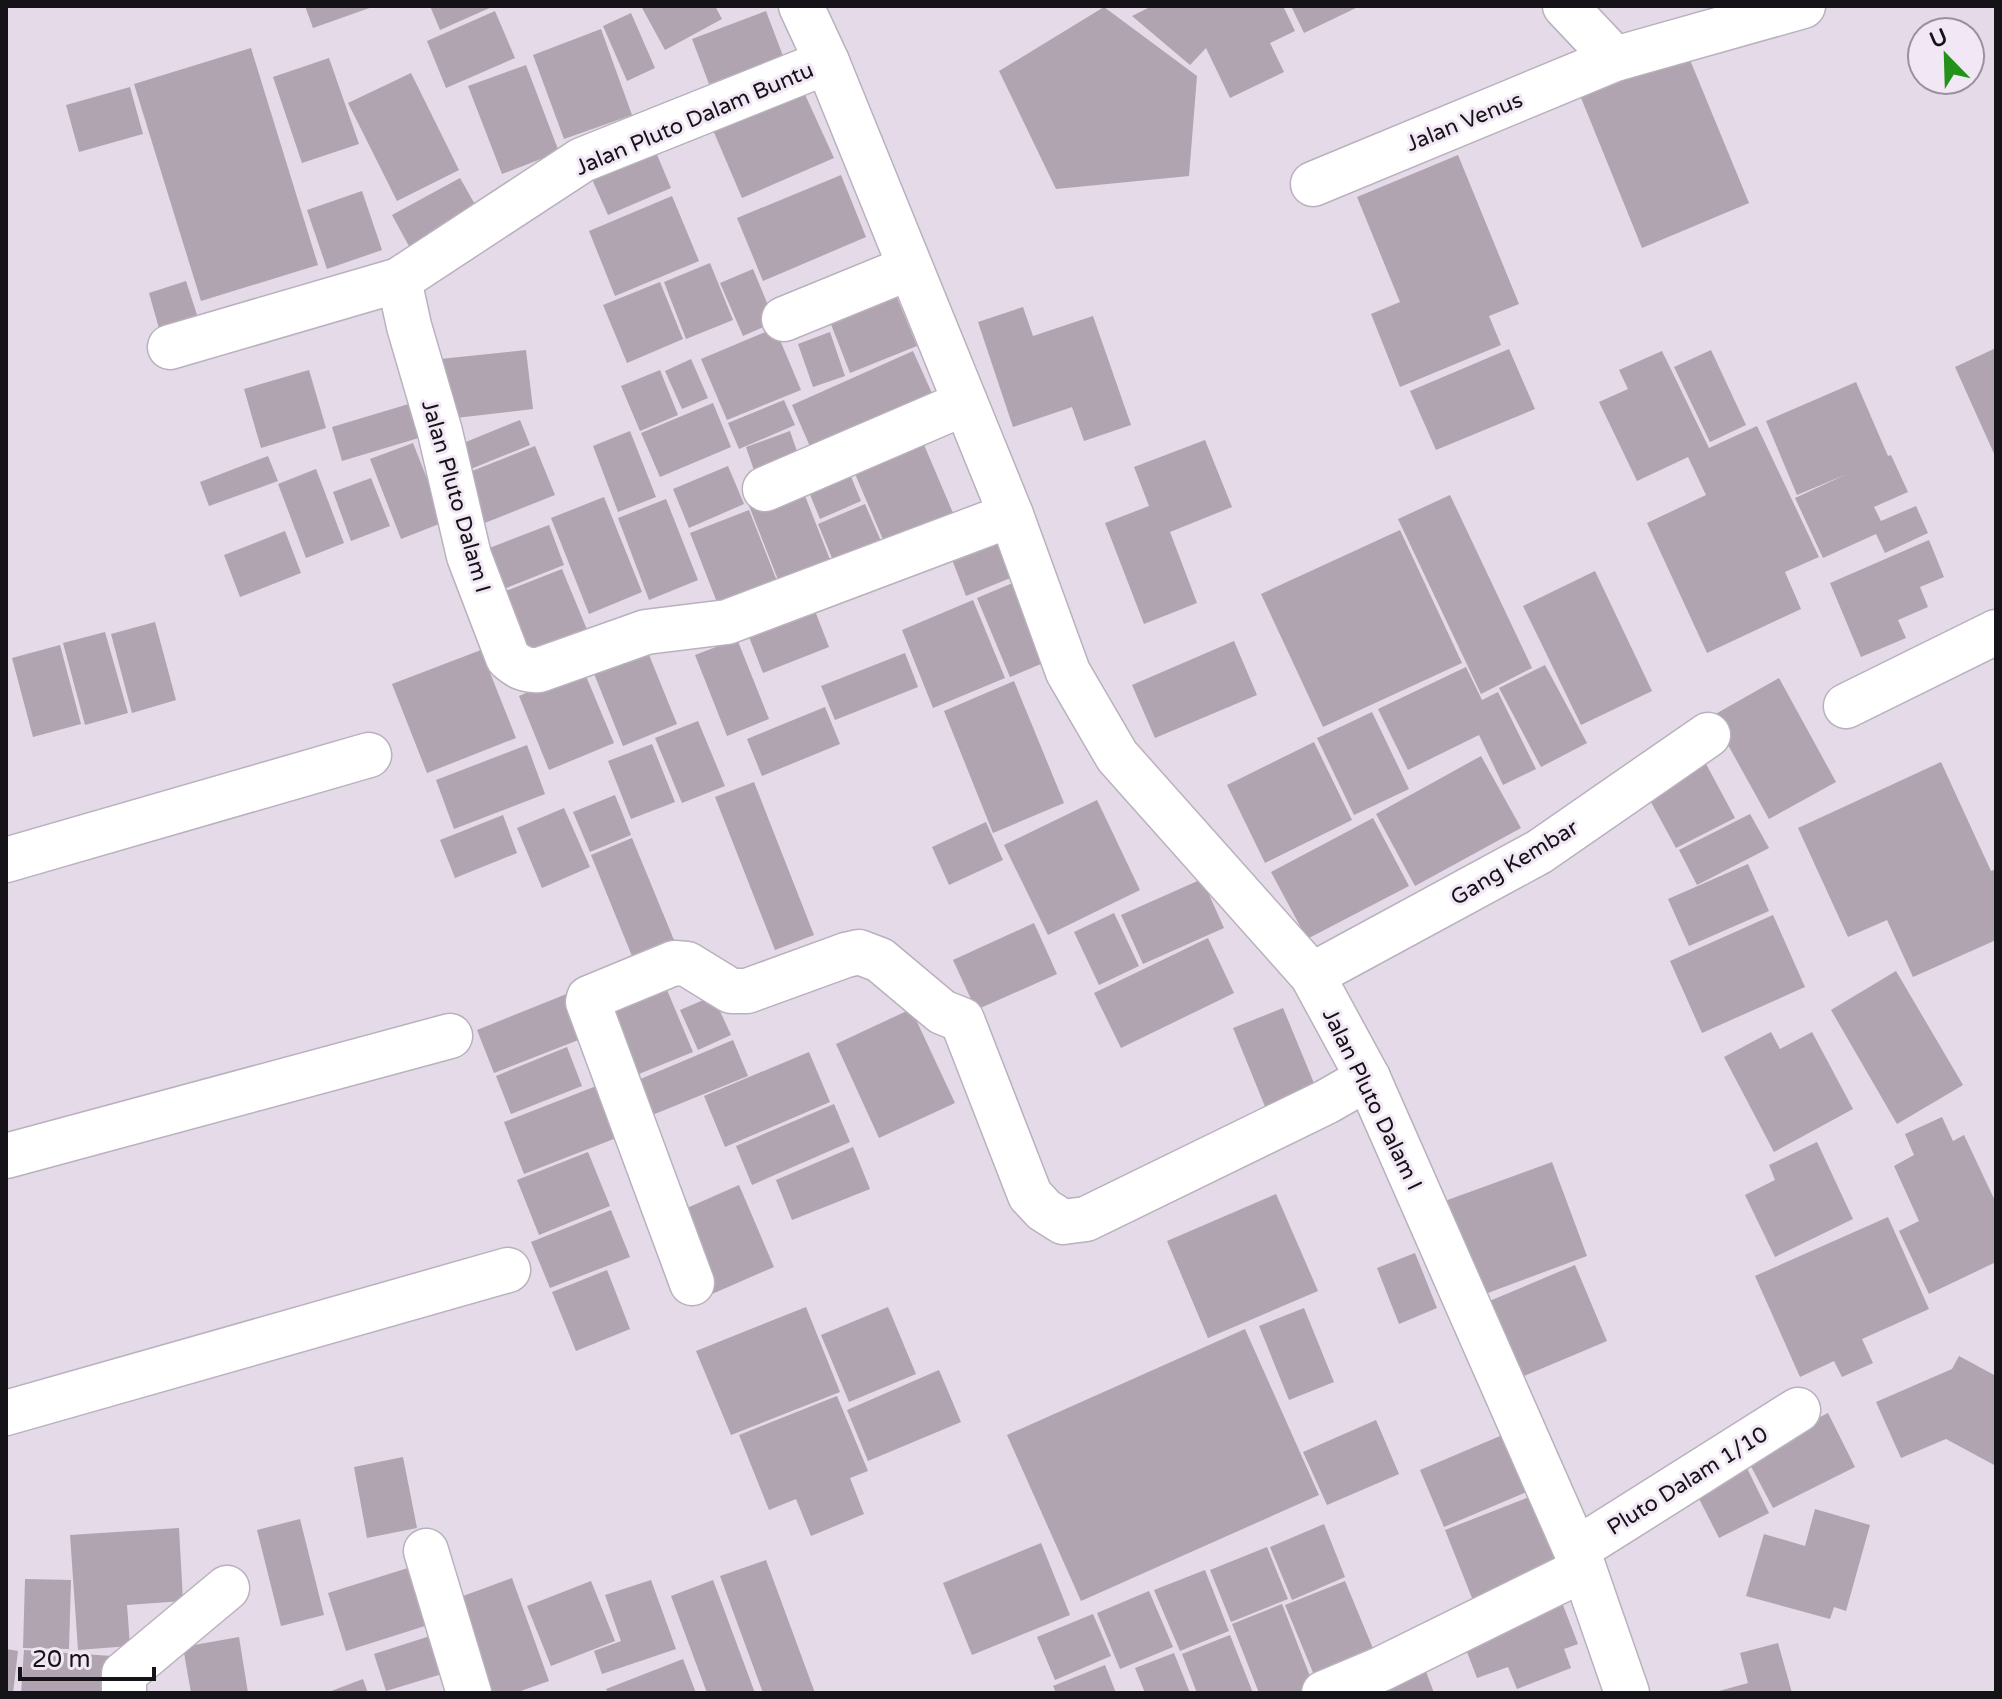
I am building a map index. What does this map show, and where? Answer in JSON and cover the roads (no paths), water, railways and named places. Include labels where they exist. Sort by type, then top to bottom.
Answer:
[{"type":"street","name":"Jalan Pluto Dalam I","points":[[801,6],[827,62],[1011,515],[1068,672],[1117,756],[1312,975],[1368,1078],[1580,1560],[1627,1693]]},
{"type":"street","points":[[1565,6],[1615,59]]},
{"type":"street","name":"Jalan Venus","points":[[1313,184],[1615,59],[1803,6]]},
{"type":"street","name":"Jalan Pluto Dalam Buntu","points":[[170,347],[399,280],[582,160],[827,62]]},
{"type":"street","points":[[784,319],[909,268]]},
{"type":"street","name":"Jalan Pluto Dalam I","points":[[399,280],[469,556],[508,658],[528,671],[539,670],[646,632],[727,622],[1011,515]]},
{"type":"street","points":[[765,489],[965,403]]},
{"type":"street","points":[[1846,706],[1996,632]]},
{"type":"street","name":"Gang Kembar","points":[[1312,975],[1539,852],[1708,735]]},
{"type":"street","points":[[6,860],[369,755]]},
{"type":"street","points":[[692,1283],[588,1002],[589,998],[674,963],[687,964],[731,991],[739,992],[859,952],[880,960],[942,1012],[962,1020],[1030,1195],[1044,1210],[1063,1222],[1086,1219],[1326,1102],[1368,1078]]},
{"type":"street","points":[[6,1156],[450,1036]]},
{"type":"street","points":[[6,1413],[508,1270]]},
{"type":"street","name":"Pluto Dalam 1/10","points":[[1324,1693],[1381,1669],[1580,1560],[1798,1410]]},
{"type":"street","points":[[426,1551],[469,1693]]},
{"type":"street","points":[[124,1693],[124,1674],[227,1588]]}]
